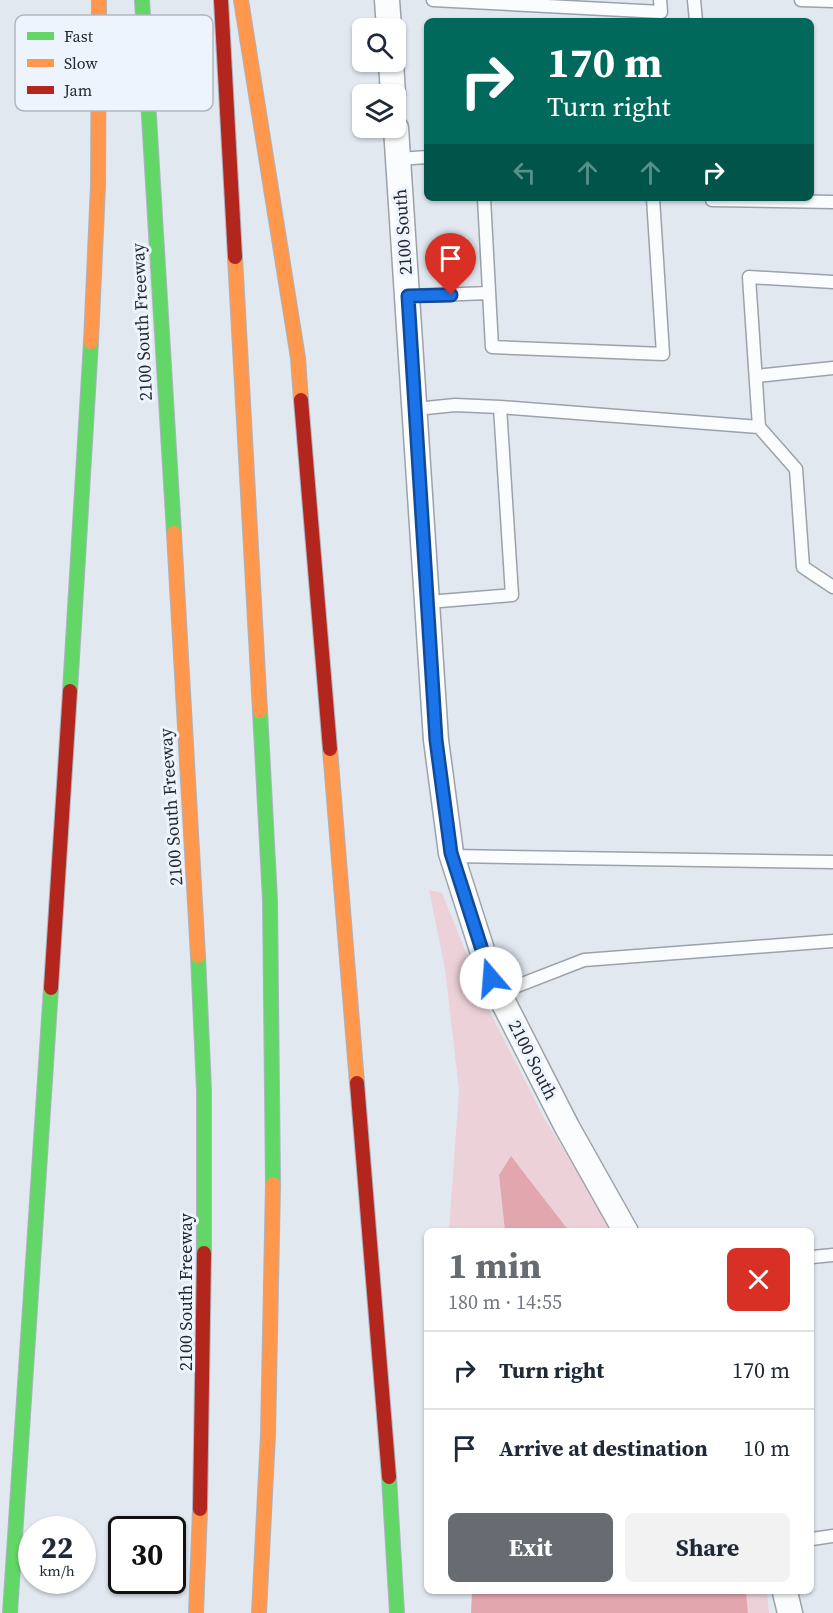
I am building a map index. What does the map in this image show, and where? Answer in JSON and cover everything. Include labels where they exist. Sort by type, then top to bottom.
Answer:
[{"type":"highway","points":[[99,0],[99,15]]},
{"type":"highway","name":"2100 South Freeway","points":[[142,0],[143,15]]},
{"type":"highway","points":[[221,0],[270,900],[273,1000],[274,1269],[271,1398],[259,1613]]},
{"type":"highway","points":[[241,0],[298,358],[395,1545],[398,1613]]},
{"type":"highway","points":[[9,1611],[84,484],[98,186],[98,111]]},
{"type":"highway","name":"2100 South Freeway","points":[[149,111],[197,927],[204,1090],[203,1421],[196,1613]]},
{"type":"street","points":[[387,0],[388,18]]},
{"type":"street","name":"2100 South","points":[[397,138],[436,740],[452,856],[491,978],[567,1127],[624,1228]]},
{"type":"street","points":[[785,1594],[790,1613]]},
{"type":"lane","points":[[433,0],[661,12],[660,0]]},
{"type":"lane","points":[[694,0],[696,18]]},
{"type":"lane","points":[[801,0],[833,1]]},
{"type":"lane","points":[[398,159],[424,157]]},
{"type":"lane","points":[[484,201],[492,347],[663,354],[653,201]]},
{"type":"lane","points":[[772,201],[833,202]]},
{"type":"lane","points":[[833,282],[748,277],[759,427],[796,469],[803,567],[833,587]]},
{"type":"lane","points":[[408,296],[489,293]]},
{"type":"lane","points":[[756,376],[833,368]]},
{"type":"lane","points":[[416,410],[455,405],[500,407],[759,427]]},
{"type":"lane","points":[[428,602],[512,595],[500,407]]},
{"type":"lane","points":[[452,856],[833,862]]},
{"type":"lane","points":[[499,993],[584,960],[833,941]]},
{"type":"lane","points":[[814,1257],[833,1255]]},
{"type":"lane","points":[[814,1539],[833,1536]]},
{"type":"shaded area","points":[[429,890],[442,893],[491,1014],[544,1118],[612,1228],[567,1228],[511,1157],[499,1175],[505,1228],[449,1228],[459,1090],[445,969]]},
{"type":"shaded area","points":[[511,1156],[567,1228],[505,1228],[499,1175]]},
{"type":"shaded area","points":[[472,1594],[746,1594],[748,1613],[471,1613]]},
{"type":"shaded area","points":[[746,1594],[767,1594],[769,1613],[748,1613]]},
{"type":"traffic: fast","points":[[142,0],[143,15]]},
{"type":"traffic: fast","points":[[149,111],[174,533]]},
{"type":"traffic: fast","points":[[70,691],[91,342]]},
{"type":"traffic: fast","points":[[260,711],[270,900],[273,1184]]},
{"type":"traffic: fast","points":[[198,956],[204,1090],[204,1253]]},
{"type":"traffic: fast","points":[[10,1613],[51,988]]},
{"type":"traffic: fast","points":[[389,1477],[397,1613]]},
{"type":"traffic: slow","points":[[99,0],[99,15]]},
{"type":"traffic: slow","points":[[241,0],[298,358],[301,400]]},
{"type":"traffic: slow","points":[[91,342],[98,186],[98,111]]},
{"type":"traffic: slow","points":[[235,257],[260,711]]},
{"type":"traffic: slow","points":[[174,533],[198,956]]},
{"type":"traffic: slow","points":[[330,749],[357,1083]]},
{"type":"traffic: slow","points":[[259,1613],[268,1435],[273,1184]]},
{"type":"traffic: slow","points":[[196,1613],[200,1509]]},
{"type":"traffic: jam","points":[[221,0],[235,257]]},
{"type":"traffic: jam","points":[[301,400],[330,749]]},
{"type":"traffic: jam","points":[[51,988],[70,691]]},
{"type":"traffic: jam","points":[[357,1083],[389,1477]]},
{"type":"traffic: jam","points":[[200,1509],[204,1253]]},
{"type":"route","points":[[451,295],[408,296],[436,740],[451,853],[491,978]]}]
